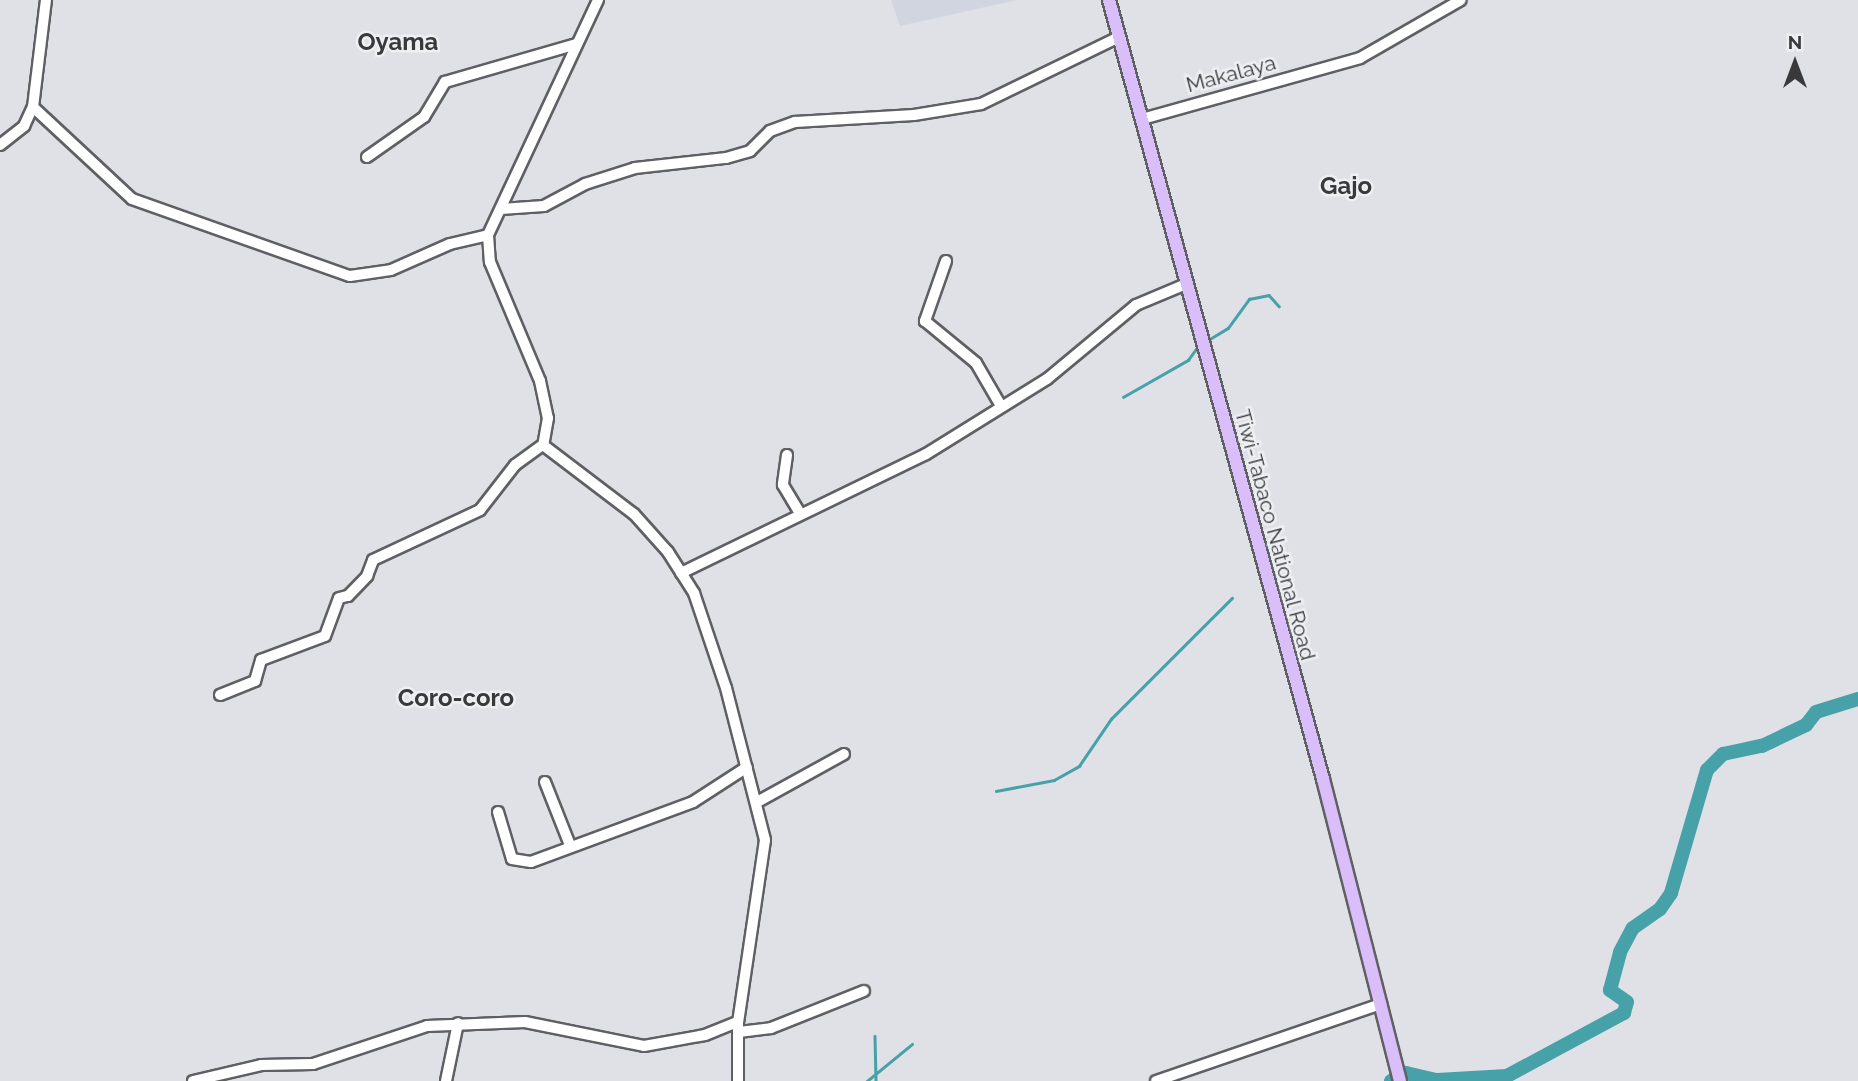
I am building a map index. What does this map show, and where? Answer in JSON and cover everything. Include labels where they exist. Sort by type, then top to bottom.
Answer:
[{"type":"main road","name":"Tiwi-Tabaco National Road","points":[[1109,0],[1400,1081]]},
{"type":"street","points":[[0,145],[23,126],[33,107],[46,0]]},
{"type":"street","points":[[220,695],[256,681],[261,660],[325,636],[339,598],[348,596],[367,576],[373,560],[480,510],[515,465],[544,445],[548,418],[540,382],[494,274],[488,235],[598,0]]},
{"type":"street","name":"Makalaya","points":[[1142,118],[1331,68],[1438,18],[1461,0]]},
{"type":"street","points":[[501,209],[544,206],[585,184],[635,168],[738,155],[770,131],[795,122],[914,115],[981,104],[1119,37]]},
{"type":"street","points":[[367,156],[424,117],[445,82],[577,44]]},
{"type":"street","points":[[33,107],[132,199],[350,276],[391,270],[450,244],[488,235]]},
{"type":"street","points":[[946,261],[925,321],[976,363],[1001,406]]},
{"type":"street","points":[[681,573],[799,512],[910,463],[1047,379],[1136,305],[1186,284]]},
{"type":"street","points":[[544,445],[634,514],[681,573],[694,593],[726,688],[759,801],[765,840],[738,1027],[738,1081]]},
{"type":"street","points":[[787,455],[783,485],[799,512]]},
{"type":"street","points":[[759,801],[844,754]]},
{"type":"street","points":[[498,812],[512,859],[531,862],[570,845],[681,807],[747,767]]},
{"type":"street","points":[[545,782],[570,845]]},
{"type":"street","points":[[193,1081],[261,1065],[313,1064],[427,1026],[458,1023],[542,1024],[644,1046],[738,1027],[771,1028],[864,991]]},
{"type":"street","points":[[1156,1081],[1381,1004]]},
{"type":"street","points":[[446,1081],[458,1023]]},
{"type":"shaded area","points":[[891,0],[1017,0],[900,26]]},
{"type":"waterway","points":[[1208,340],[1228,328],[1249,299],[1269,295],[1279,306]]},
{"type":"waterway","points":[[1123,397],[1188,360],[1199,345]]},
{"type":"waterway","points":[[996,791],[1054,780],[1079,766],[1111,719],[1232,598]]},
{"type":"waterway","points":[[1391,1081],[1406,1073],[1437,1080],[1507,1076],[1624,1013],[1627,1002],[1610,990],[1620,952],[1633,928],[1660,909],[1671,893],[1707,770],[1723,754],[1762,746],[1806,725],[1816,712],[1858,699]]},
{"type":"waterway","points":[[875,1036],[876,1081]]},
{"type":"waterway","points":[[867,1081],[912,1044]]},
{"type":"district","name":"Oyama","points":[[398,42]]},
{"type":"district","name":"Gajo","points":[[1346,186]]},
{"type":"district","name":"Coro-coro","points":[[456,698]]}]
